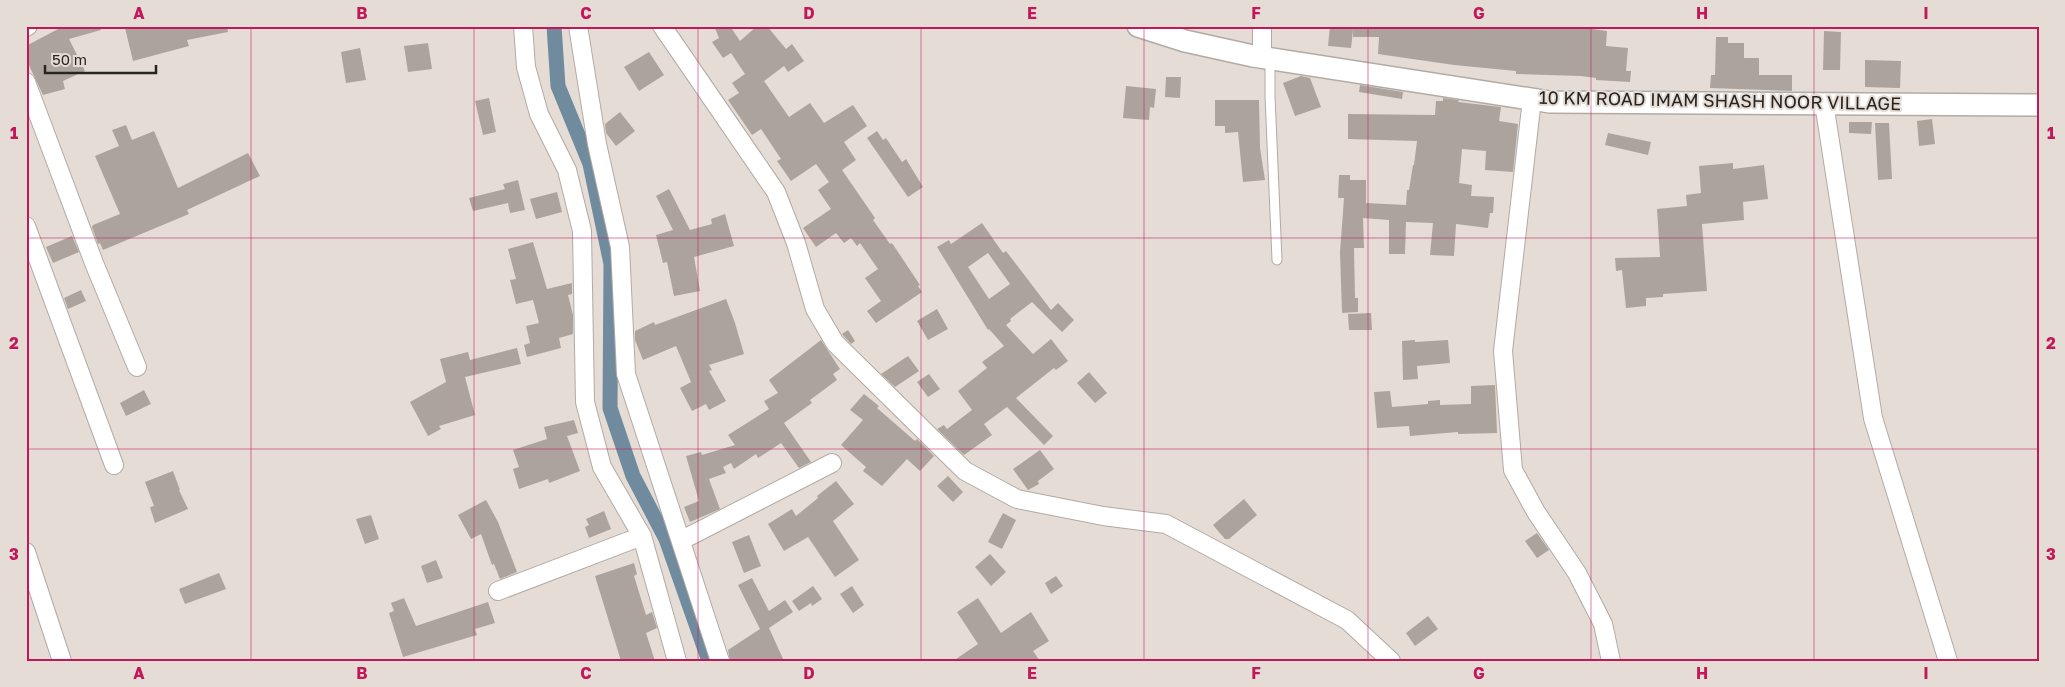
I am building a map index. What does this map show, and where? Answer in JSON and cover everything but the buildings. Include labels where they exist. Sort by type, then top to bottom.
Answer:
[{"type":"street","points":[[523,26],[526,67],[539,114],[567,170],[582,231],[586,402],[602,467],[642,536],[677,661]]},
{"type":"street","points":[[578,26],[597,144],[620,247],[626,374],[646,438],[682,540],[720,661]]},
{"type":"street","points":[[662,26],[776,192],[796,242],[815,309],[835,343],[965,471],[1017,499],[1103,516],[1166,524],[1347,620],[1391,661]]},
{"type":"street","name":"10 KM ROAD IMAM SHASH NOOR VILLAGE","points":[[1138,26],[1185,41],[1253,56],[1550,102],[2039,104]]},
{"type":"street","points":[[1262,26],[1266,57]]},
{"type":"street","points":[[26,82],[94,263],[137,368]]},
{"type":"street","points":[[1532,99],[1502,351],[1514,470],[1536,512],[1577,573],[1603,624],[1610,661]]},
{"type":"street","points":[[1824,103],[1872,418],[1948,661]]},
{"type":"street","points":[[26,226],[114,465]]},
{"type":"street","points":[[682,540],[832,463]]},
{"type":"street","points":[[498,591],[642,536]]},
{"type":"street","points":[[26,552],[62,661]]},
{"type":"lane","points":[[1266,57],[1270,96],[1277,260]]},
{"type":"waterway","points":[[554,26],[558,86],[590,164],[611,264],[610,408],[633,476],[666,539],[709,661]]}]
